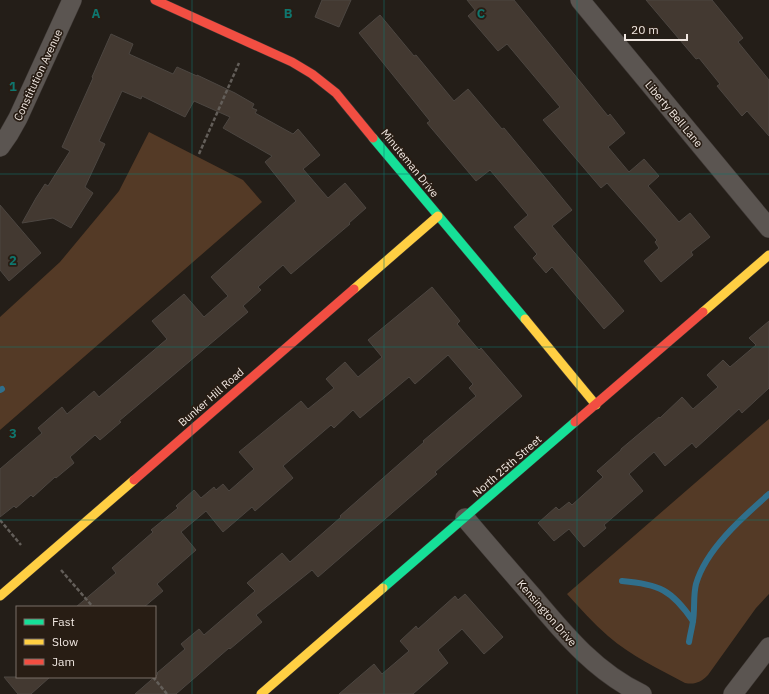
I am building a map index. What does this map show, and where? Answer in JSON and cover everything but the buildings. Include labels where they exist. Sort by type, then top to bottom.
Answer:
[{"type":"street","name":"Constitution Avenue","points":[[0,147],[18,118],[72,0]]},
{"type":"street","name":"Minuteman Drive","points":[[155,0],[292,62],[312,74],[336,93],[596,405]]},
{"type":"street","name":"Liberty Bell Lane","points":[[580,0],[769,228]]},
{"type":"street","name":"Bunker Hill Road","points":[[0,596],[438,216]]},
{"type":"street","name":"North 25th Street","points":[[261,694],[769,256]]},
{"type":"street","name":"Kensington Drive","points":[[465,518],[584,654],[608,674],[642,694]]},
{"type":"street","points":[[733,694],[769,647]]},
{"type":"path","points":[[198,154],[239,63]]},
{"type":"path","points":[[0,520],[21,544]]},
{"type":"path","points":[[48,555],[91,606]]},
{"type":"path","points":[[154,678],[167,694]]},
{"type":"shaded area","points":[[149,132],[243,180],[262,202],[0,430],[0,317],[60,262],[119,191]]},
{"type":"shaded area","points":[[769,419],[769,594],[756,608],[708,675],[698,682],[692,684],[685,683],[626,650],[597,626],[567,594]]},
{"type":"waterway","points":[[689,642],[694,616],[696,584],[708,558],[726,534],[769,494]]},
{"type":"waterway","points":[[622,581],[646,584],[664,590],[678,602],[693,621]]},
{"type":"traffic: fast","points":[[373,138],[525,319]]},
{"type":"traffic: fast","points":[[383,588],[575,422]]},
{"type":"traffic: slow","points":[[354,289],[438,216]]},
{"type":"traffic: slow","points":[[703,312],[769,255]]},
{"type":"traffic: slow","points":[[525,319],[596,405]]},
{"type":"traffic: slow","points":[[0,596],[134,480]]},
{"type":"traffic: slow","points":[[261,694],[383,588]]},
{"type":"traffic: jam","points":[[155,0],[292,62],[312,74],[336,93],[373,138]]},
{"type":"traffic: jam","points":[[134,480],[354,289]]},
{"type":"traffic: jam","points":[[575,422],[703,312]]}]
